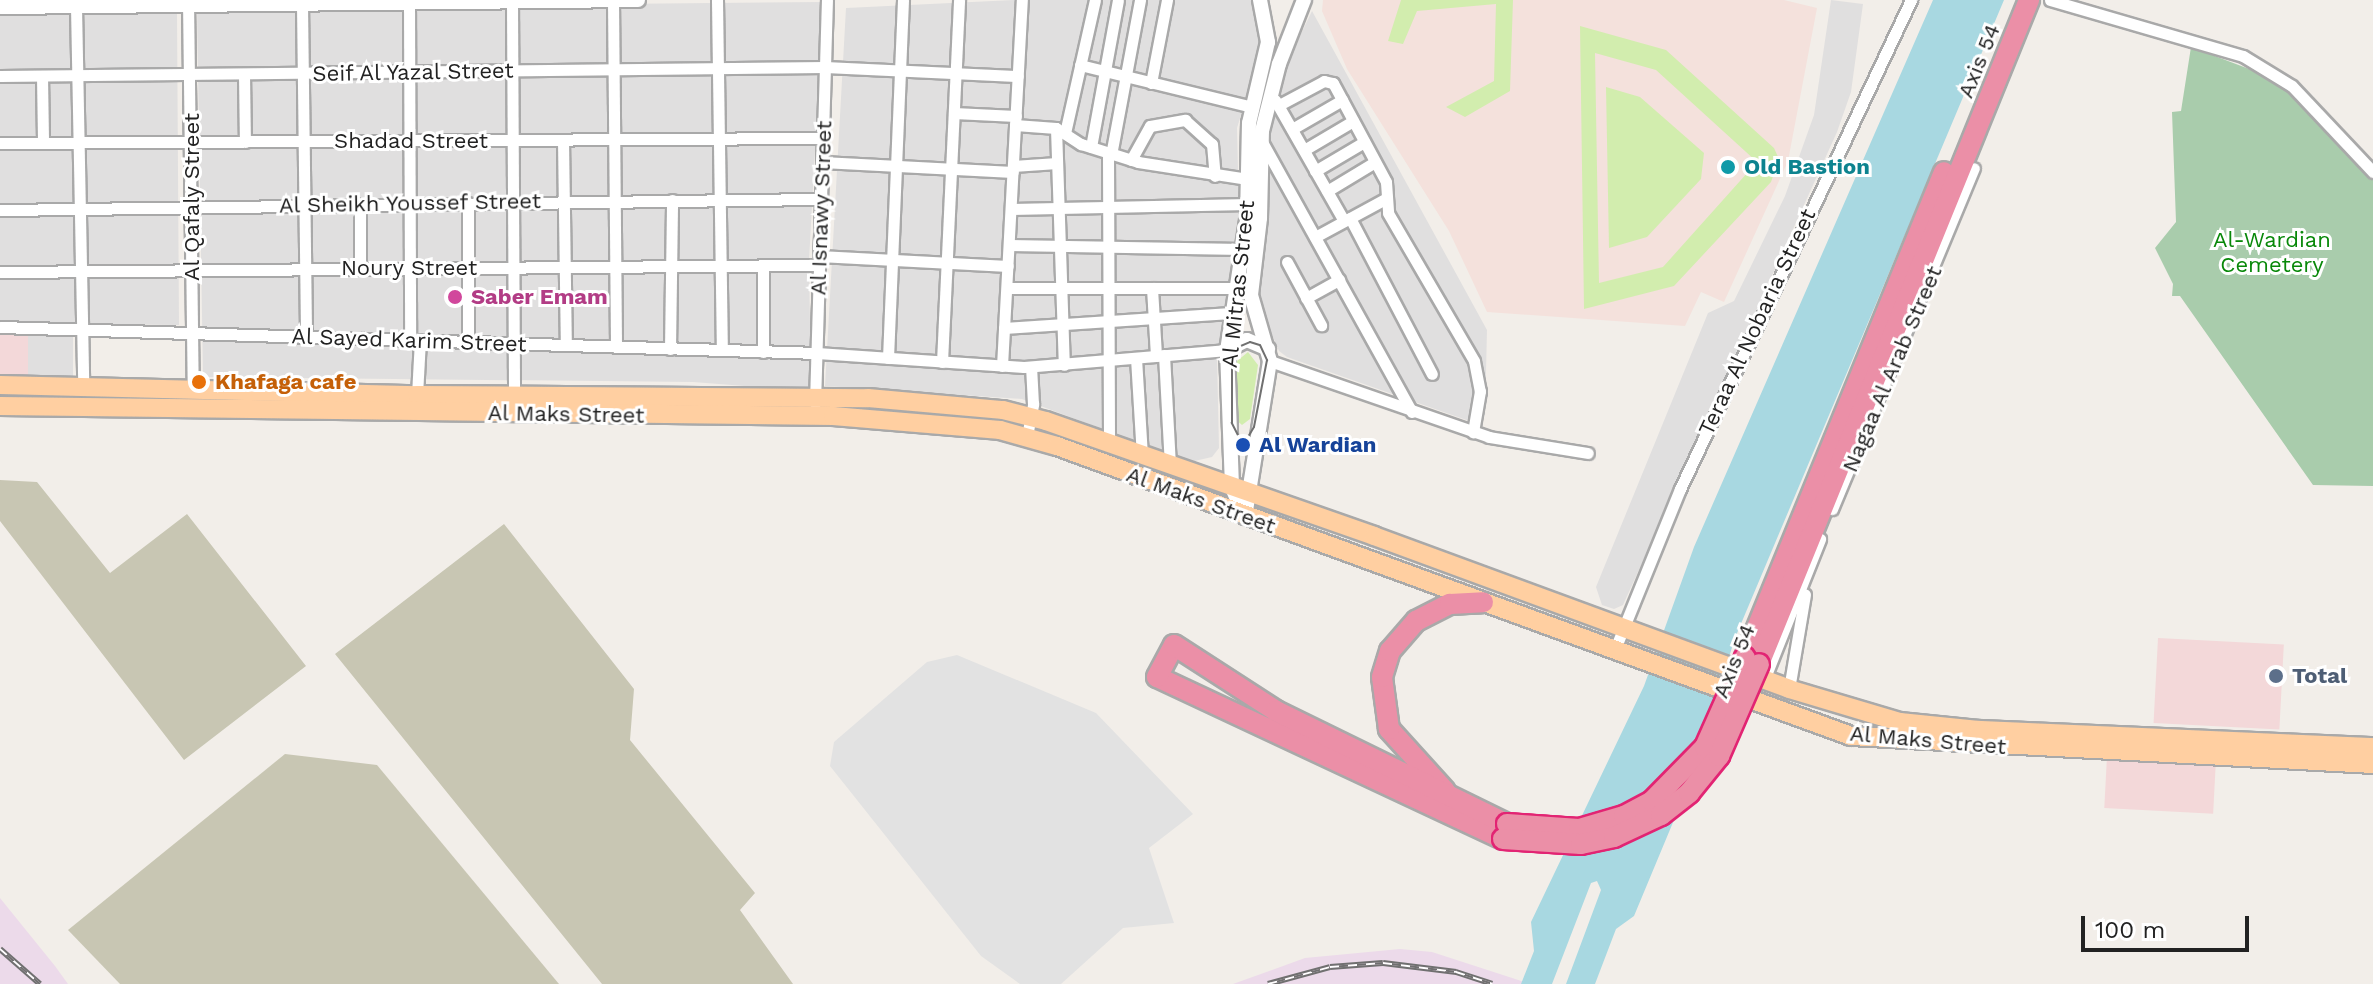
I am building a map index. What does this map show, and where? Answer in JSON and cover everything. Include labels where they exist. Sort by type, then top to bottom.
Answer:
[{"type":"highway","name":"Axis 54","points":[[1505,831],[1456,802],[1276,711],[1174,645],[1157,677],[1505,831],[1579,829],[1624,816],[1652,801],[1705,747],[1749,667],[2021,3]]},
{"type":"highway","points":[[1456,802],[1396,740],[1385,716],[1382,677],[1390,651],[1416,621],[1450,604],[1483,602]]},
{"type":"main road","name":"Al Maks Street","points":[[0,385],[514,396],[815,407],[1027,436],[1851,736],[2373,747]]},
{"type":"main road","name":"Al Maks Street","points":[[0,406],[815,407],[896,400],[1032,417],[1632,629],[1749,667],[1789,689],[1922,726],[2373,764]]},
{"type":"main road","points":[[1366,559],[1374,536]]},
{"type":"street","points":[[613,0],[616,347]]},
{"type":"street","points":[[0,7],[188,2],[302,4],[638,0]]},
{"type":"street","points":[[717,0],[722,350]]},
{"type":"street","name":"Al Isnawy Street","points":[[815,407],[827,0]]},
{"type":"street","points":[[888,358],[903,0]]},
{"type":"street","points":[[942,362],[959,0]]},
{"type":"street","points":[[1002,366],[1022,0]]},
{"type":"street","points":[[1064,365],[1057,163],[1060,131],[1095,0]]},
{"type":"street","points":[[1091,147],[1118,0]]},
{"type":"street","points":[[1109,443],[1109,154],[1140,0]]},
{"type":"street","points":[[1151,83],[1167,0]]},
{"type":"street","name":"Al Mitras Street","points":[[1245,517],[1232,488],[1227,350],[1248,204],[1252,107],[1268,42],[1260,0]]},
{"type":"street","name":"Al Mitras Street","points":[[1245,517],[1251,494],[1251,465],[1269,355],[1251,295],[1260,218],[1261,140],[1285,45],[1304,0]]},
{"type":"street","name":"Teraa Al Nobaria Street","points":[[1615,649],[1632,629],[1687,475],[1911,0]]},
{"type":"street","points":[[2050,0],[2243,56],[2292,86],[2373,172]]},
{"type":"street","name":"Al Qafaly Street","points":[[188,2],[193,390]]},
{"type":"street","points":[[512,2],[514,396]]},
{"type":"street","points":[[409,3],[410,268],[417,395]]},
{"type":"street","points":[[302,4],[306,336]]},
{"type":"street","points":[[76,6],[83,387]]},
{"type":"street","points":[[1268,42],[1285,45]]},
{"type":"street","points":[[1080,65],[1252,107]]},
{"type":"street","name":"Seif Al Yazal Street","points":[[0,76],[825,67],[1018,76]]},
{"type":"street","points":[[244,74],[245,142]]},
{"type":"street","points":[[42,76],[43,143]]},
{"type":"street","points":[[1279,105],[1327,80],[1342,100],[1387,186],[1385,199],[1388,213],[1474,361],[1480,391],[1473,432]]},
{"type":"street","points":[[1271,91],[1432,374]]},
{"type":"street","points":[[1292,129],[1342,100]]},
{"type":"street","points":[[954,113],[1060,131],[1091,147],[1131,160],[1248,179]]},
{"type":"street","points":[[1131,160],[1150,126],[1185,120],[1212,144],[1215,176]]},
{"type":"street","points":[[1304,150],[1353,121]]},
{"type":"street","name":"Shadad Street","points":[[0,143],[823,138]]},
{"type":"street","points":[[563,140],[566,345]]},
{"type":"street","points":[[1261,140],[1412,412]]},
{"type":"street","points":[[1315,171],[1364,142]]},
{"type":"street","points":[[822,162],[951,169],[1013,169],[1057,163]]},
{"type":"street","points":[[1327,191],[1375,162]]},
{"type":"street","name":"Nagaa Al Arab Street","points":[[1749,667],[1810,570],[1974,168]]},
{"type":"street","name":"Al Sheikh Youssef Street","points":[[0,210],[821,199]]},
{"type":"street","points":[[1315,237],[1385,199]]},
{"type":"street","points":[[670,349],[672,200]]},
{"type":"street","points":[[468,203],[468,342]]},
{"type":"street","points":[[360,204],[360,269]]},
{"type":"street","points":[[1011,209],[1248,204]]},
{"type":"street","points":[[1009,245],[1242,249]]},
{"type":"street","name":"Noury Street","points":[[0,272],[763,266],[892,260],[1008,266]]},
{"type":"street","points":[[1287,262],[1321,325]]},
{"type":"street","points":[[763,266],[763,352]]},
{"type":"street","points":[[1306,298],[1339,280]]},
{"type":"street","points":[[1007,288],[1235,288]]},
{"type":"street","points":[[1152,288],[1170,466]]},
{"type":"street","points":[[1004,328],[1231,313]]},
{"type":"street","name":"Al Sayed Karim Street","points":[[0,327],[817,353],[1031,367],[1227,350]]},
{"type":"street","points":[[1227,350],[1247,340],[1269,355],[1412,412],[1473,432],[1588,453]]},
{"type":"street","points":[[1136,358],[1142,455]]},
{"type":"street","points":[[1027,436],[1032,417],[1031,367]]},
{"type":"street","name":"Nagaa Al Arab Street","points":[[1789,689],[1810,570]]},
{"type":"shaded area","points":[[1014,0],[1254,0],[1264,39],[1237,128],[1239,212],[1217,357],[1219,448],[1212,457],[1190,462],[1022,399],[825,386],[846,8]]},
{"type":"shaded area","points":[[1323,0],[1784,0],[1817,8],[1788,161],[1724,302],[1701,292],[1685,326],[1487,312],[1449,231],[1347,69],[1322,11]]},
{"type":"shaded area","points":[[1831,0],[1863,4],[1851,92],[1837,132],[1623,605],[1614,609],[1602,605],[1596,587],[1708,313],[1734,301],[1785,196],[1814,115]]},
{"type":"shaded area","points":[[823,2],[809,261],[811,391],[693,382],[203,377],[197,8]]},
{"type":"shaded area","points":[[1312,11],[1487,330],[1485,415],[1472,422],[1287,357],[1279,351],[1266,321],[1257,287],[1269,205],[1269,131],[1282,73]]},
{"type":"shaded area","points":[[0,13],[177,13],[179,325],[73,324],[73,378],[26,377],[27,335],[0,334]]},
{"type":"shaded area","points":[[0,334],[28,334],[28,376],[0,376]]},
{"type":"shaded area","points":[[0,480],[37,482],[110,573],[187,514],[306,666],[184,760],[0,521]]},
{"type":"shaded area","points":[[504,524],[634,689],[630,740],[755,893],[740,910],[793,984],[602,984],[335,654]]},
{"type":"shaded area","points":[[2158,638],[2284,645],[2279,729],[2154,723]]},
{"type":"shaded area","points":[[957,655],[1096,713],[1193,814],[1149,848],[1174,923],[1123,928],[1061,984],[1020,984],[981,956],[830,766],[834,742],[927,662]]},
{"type":"shaded area","points":[[285,754],[377,765],[559,984],[120,984],[68,930]]},
{"type":"shaded area","points":[[2107,756],[2216,762],[2213,814],[2104,808]]},
{"type":"shaded area","points":[[0,898],[55,966],[68,984],[0,984]]},
{"type":"shaded area","points":[[1400,949],[1432,952],[1531,984],[1233,984],[1305,958]]},
{"type":"green space","points":[[1401,0],[1513,0],[1510,91],[1465,117],[1446,107],[1494,81],[1496,4],[1417,11],[1403,44],[1388,41]]},
{"type":"green space","points":[[1580,26],[1666,50],[1774,148],[1779,159],[1771,182],[1674,286],[1584,309]],"holes":[[[1595,53],[1656,70],[1757,162],[1663,267],[1599,283]]]},
{"type":"green space","name":"Al-Wardian Cemetery","points":[[2191,47],[2265,75],[2291,93],[2373,178],[2373,486],[2313,485],[2180,296],[2172,296],[2173,284],[2155,248],[2176,222],[2172,112],[2181,111]]},
{"type":"green space","points":[[1606,87],[1640,97],[1704,153],[1701,179],[1647,237],[1609,248]]},
{"type":"green space","points":[[1248,352],[1258,365],[1250,419],[1242,425],[1234,418],[1237,361]]},
{"type":"water","points":[[1933,0],[2004,0],[1735,638],[1689,784],[1634,916],[1616,929],[1595,984],[1566,984],[1601,890],[1597,881],[1591,883],[1552,984],[1521,984],[1534,951],[1531,922],[1644,686],[1694,547]]},
{"type":"tram line","points":[[1250,342],[1260,345],[1267,360],[1254,427],[1243,445],[1232,423],[1232,358],[1236,348],[1250,342]]},
{"type":"railway","points":[[0,949],[40,984]]},
{"type":"railway","points":[[1268,984],[1330,967],[1383,963],[1456,972],[1492,984]]},
{"type":"place","name":"Old Bastion","points":[[1728,167]]},
{"type":"place","name":"Saber Emam","points":[[455,297]]},
{"type":"place","name":"Khafaga cafe","points":[[199,382]]},
{"type":"place","name":"Al Wardian","points":[[1243,445]]},
{"type":"place","name":"Total","points":[[2276,676]]}]
